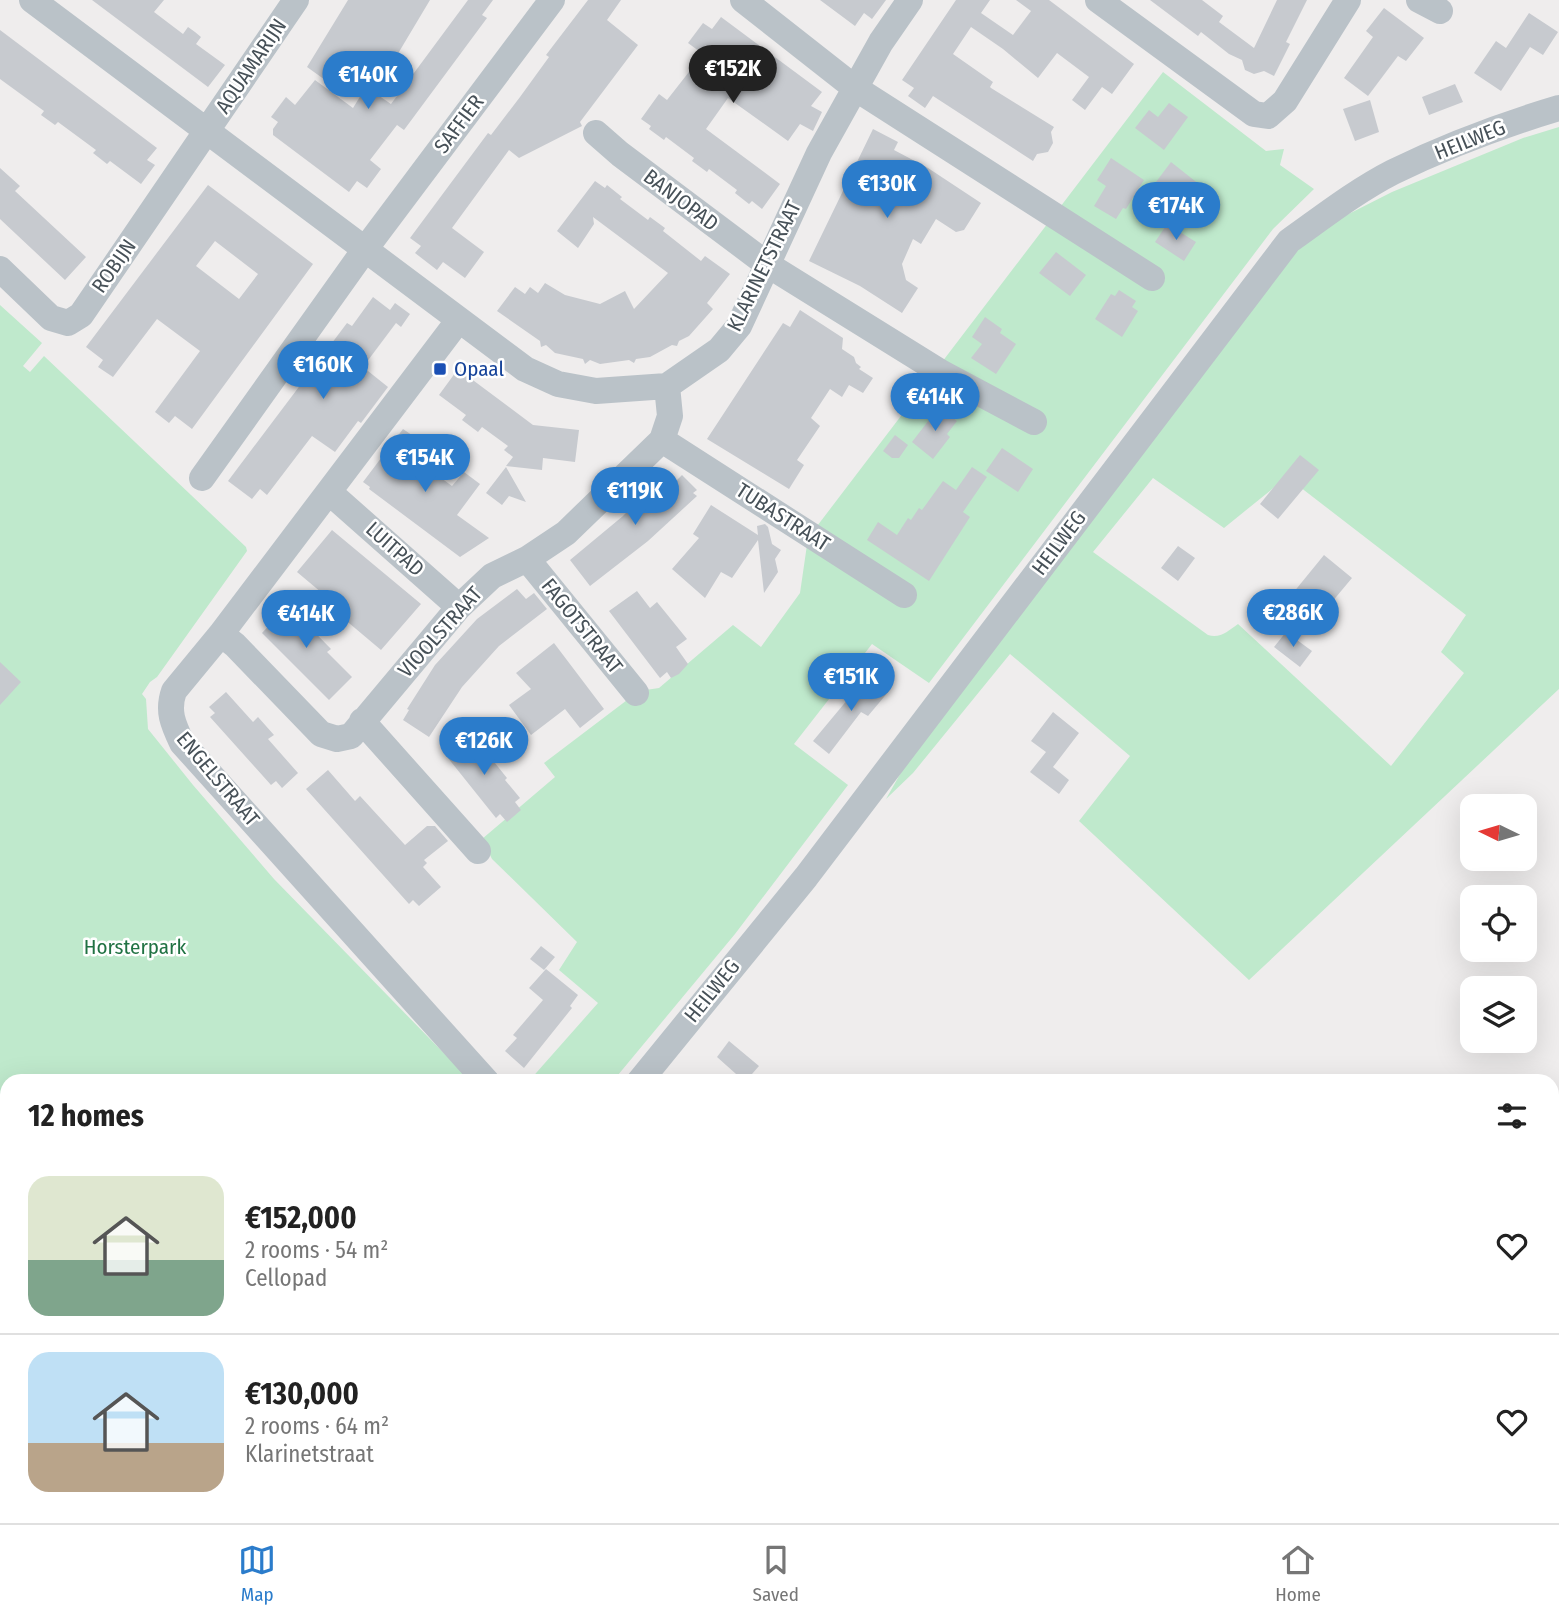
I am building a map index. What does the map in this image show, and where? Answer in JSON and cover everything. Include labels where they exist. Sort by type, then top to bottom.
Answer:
[{"type":"street","points":[[33,0],[525,369],[558,384],[596,391],[667,386],[670,416],[662,440]]},
{"type":"street","name":"AQUAMARIJN","points":[[207,133],[296,0]]},
{"type":"street","name":"SAFFIER","points":[[202,478],[366,248],[552,0]]},
{"type":"street","points":[[743,0],[855,88],[1152,278]]},
{"type":"street","name":"KLARINETSTRAAT","points":[[667,386],[719,350],[739,326],[819,153],[881,42],[910,0]]},
{"type":"street","points":[[1098,0],[1254,114],[1268,116],[1285,101],[1348,0]]},
{"type":"street","name":"HEILWEG","points":[[646,1074],[806,877],[1289,241],[1341,204],[1392,173],[1505,124],[1559,108]]},
{"type":"street","name":"ROBIJN","points":[[0,270],[51,318],[68,323],[81,315],[207,133]]},
{"type":"street","name":"BANJOPAD","points":[[596,133],[768,265],[942,373],[1034,422]]},
{"type":"street","name":"ENGELSTRAAT","points":[[458,321],[338,499],[228,639],[174,691],[170,702],[171,718],[182,743],[480,1074]]},
{"type":"street","name":"VIOOLSTRAAT","points":[[228,639],[320,734],[337,739],[351,736],[459,607],[492,576],[527,559],[566,533],[662,440]]},
{"type":"street","name":"TUBASTRAAT","points":[[662,440],[904,595]]},
{"type":"street","name":"LUITPAD","points":[[338,499],[459,607]]},
{"type":"street","name":"FAGOTSTRAAT","points":[[527,559],[636,693]]},
{"type":"street","points":[[362,721],[478,851]]},
{"type":"green space","points":[[1163,72],[1266,151],[1284,149],[1280,165],[1314,189],[1273,229],[929,683],[872,644],[794,744],[848,785],[735,934],[619,1074],[535,1074],[598,1003],[559,970],[577,942],[492,859],[482,839],[555,777],[544,763],[639,691],[659,688],[733,625],[761,647],[800,593],[808,538]]},
{"type":"green space","points":[[1559,127],[1559,689],[1249,980],[1079,821],[1130,756],[1010,654],[913,773],[886,799],[903,769],[1292,255],[1319,229],[1392,192],[1523,138]],"holes":[[[1287,477],[1466,615],[1441,652],[1464,673],[1391,766],[1238,624],[1220,635],[1208,635],[1093,552],[1153,478],[1224,528]]]},
{"type":"green space","name":"Horsterpark","points":[[0,305],[42,343],[23,366],[30,372],[44,356],[246,547],[247,551],[142,694],[146,699],[148,729],[274,879],[464,1074],[0,1074]]},
{"type":"building","points":[[92,0],[164,0],[154,12],[183,34],[188,27],[195,32],[201,37],[196,44],[225,65],[208,87]]},
{"type":"building","points":[[348,0],[430,0],[381,82],[342,58],[328,82],[307,67]]},
{"type":"building","points":[[468,0],[493,0],[482,15],[487,18],[404,130],[397,125],[370,160],[381,169],[367,188],[357,181],[349,192],[273,135],[273,129],[278,122],[271,117],[286,97],[295,105],[315,80],[353,108],[366,87],[391,104]]},
{"type":"building","points":[[588,0],[621,0],[607,20],[638,45],[580,122],[582,126],[519,158],[509,150],[452,228],[484,252],[465,278],[443,262],[437,270],[415,253],[421,246],[410,238],[488,133],[491,135],[520,97],[549,57],[546,55]]},
{"type":"building","points":[[820,0],[886,0],[872,19],[864,13],[855,26]]},
{"type":"building","points":[[956,0],[990,0],[981,13],[1013,35],[1031,11],[1016,0],[1049,0],[1134,64],[1112,94],[1102,87],[1085,110],[1072,100],[1089,77],[1057,53],[1038,78],[971,27],[953,54],[993,82],[991,88],[1054,127],[1051,132],[1053,143],[1048,152],[1037,154],[1033,161],[933,96],[925,108],[908,96],[914,88],[902,80]]},
{"type":"building","points":[[1150,0],[1202,0],[1223,16],[1219,22],[1254,48],[1277,0],[1307,0],[1286,42],[1290,44],[1274,76],[1264,71],[1254,74],[1245,70],[1242,60],[1229,54],[1201,32],[1198,36]]},
{"type":"building","points":[[1384,8],[1424,38],[1406,61],[1398,56],[1368,96],[1344,78],[1373,37],[1366,31]]},
{"type":"building","points":[[1529,13],[1558,32],[1543,55],[1530,47],[1501,91],[1474,73],[1496,41],[1506,48]]},
{"type":"building","points":[[721,17],[822,92],[811,106],[822,112],[813,131],[800,124],[788,141],[728,98],[706,129],[780,184],[762,209],[752,201],[749,204],[735,193],[737,190],[709,169],[707,172],[692,161],[694,158],[666,137],[664,140],[649,129],[651,126],[641,119],[659,94],[667,100],[703,54],[688,43],[703,23],[712,29]]},
{"type":"building","points":[[0,30],[157,148],[147,160],[155,165],[141,184],[110,161],[107,164],[93,153],[96,150],[58,122],[55,125],[41,115],[44,111],[0,79]]},
{"type":"building","points":[[1455,84],[1463,102],[1429,115],[1422,97]]},
{"type":"building","points":[[1370,100],[1379,132],[1355,141],[1343,109]]},
{"type":"building","points":[[1169,103],[1188,117],[1164,150],[1135,128],[1149,110],[1158,117]]},
{"type":"building","points":[[873,129],[898,142],[894,150],[928,168],[981,203],[964,230],[956,232],[936,219],[921,244],[913,239],[902,264],[906,280],[918,288],[902,313],[860,286],[809,261]]},
{"type":"building","points":[[1111,158],[1144,180],[1126,209],[1123,208],[1116,219],[1094,206],[1106,186],[1097,180]]},
{"type":"building","points":[[1171,162],[1200,185],[1184,203],[1156,182]]},
{"type":"building","points":[[0,168],[20,186],[15,191],[86,257],[65,280],[0,219]]},
{"type":"building","points":[[595,181],[605,188],[607,185],[622,197],[620,199],[648,220],[650,217],[665,228],[663,231],[701,261],[705,256],[730,274],[707,303],[713,309],[689,336],[679,341],[677,346],[672,345],[650,357],[636,359],[634,363],[629,360],[600,364],[590,360],[585,364],[583,359],[555,353],[546,345],[541,347],[540,341],[497,311],[515,287],[525,294],[530,287],[538,293],[545,283],[565,295],[600,304],[625,291],[634,309],[668,273],[593,217],[594,224],[578,248],[557,231]]},
{"type":"building","points":[[208,185],[313,264],[192,429],[175,416],[169,423],[155,412],[200,351],[157,319],[113,377],[98,367],[103,360],[86,347]],"holes":[[[215,241],[258,274],[239,299],[196,266]]]},
{"type":"building","points":[[1167,224],[1196,242],[1184,261],[1155,242]]},
{"type":"building","points":[[1056,252],[1086,275],[1070,296],[1039,273]]},
{"type":"building","points":[[1119,290],[1136,301],[1132,307],[1138,311],[1122,337],[1095,319],[1111,294],[1115,296]]},
{"type":"building","points":[[373,297],[390,310],[395,303],[410,314],[401,327],[396,323],[363,367],[388,387],[335,452],[312,436],[267,495],[260,489],[252,499],[228,481],[347,323],[352,326]]},
{"type":"building","points":[[800,310],[843,338],[842,349],[854,357],[861,367],[859,369],[873,378],[863,393],[849,385],[842,397],[830,389],[811,418],[820,426],[797,460],[804,465],[789,489],[707,439],[783,323],[790,327]]},
{"type":"building","points":[[985,317],[1002,329],[1000,333],[1016,344],[996,374],[971,358],[982,344],[972,337]]},
{"type":"building","points":[[458,369],[533,425],[579,430],[575,462],[543,458],[542,470],[506,466],[513,457],[504,450],[508,446],[482,427],[478,432],[462,420],[466,415],[439,395]]},
{"type":"building","points":[[939,407],[957,421],[947,434],[950,437],[933,459],[912,442]]},
{"type":"building","points":[[403,429],[437,452],[426,467],[452,486],[464,472],[480,484],[457,515],[489,538],[460,557],[363,482]]},
{"type":"building","points":[[895,435],[908,445],[899,458],[892,458],[883,451]]},
{"type":"building","points":[[1002,448],[1033,469],[1018,492],[986,471]]},
{"type":"building","points":[[1300,455],[1319,470],[1278,519],[1260,504]]},
{"type":"building","points":[[506,467],[526,502],[509,496],[502,505],[486,493]]},
{"type":"building","points":[[972,467],[987,477],[963,512],[970,517],[929,581],[867,540],[878,522],[897,535],[908,518],[911,520],[919,508],[922,510],[943,481],[956,490]]},
{"type":"building","points":[[666,472],[676,481],[682,475],[697,490],[693,493],[697,496],[648,541],[590,586],[570,560],[623,516]]},
{"type":"building","points":[[711,505],[758,535],[757,526],[765,524],[768,527],[772,544],[781,550],[775,559],[778,572],[764,593],[758,540],[732,578],[721,572],[705,598],[672,569],[699,538],[693,534]]},
{"type":"building","points":[[332,530],[421,604],[381,650],[343,618],[347,614],[297,572]]},
{"type":"building","points":[[1178,546],[1195,558],[1178,581],[1161,568]]},
{"type":"building","points":[[1324,555],[1352,578],[1321,615],[1293,593]]},
{"type":"building","points":[[517,589],[526,599],[534,593],[547,609],[499,646],[462,687],[429,737],[403,720],[435,665],[477,619]]},
{"type":"building","points":[[637,591],[650,608],[657,602],[687,639],[676,647],[688,664],[671,678],[667,672],[660,678],[609,611]]},
{"type":"building","points":[[282,599],[331,649],[327,652],[352,677],[329,700],[262,633],[276,618],[269,612]]},
{"type":"building","points":[[1286,632],[1312,651],[1300,667],[1274,647]]},
{"type":"building","points":[[554,643],[604,709],[580,728],[565,709],[531,735],[509,705],[531,689],[516,673]]},
{"type":"building","points":[[0,662],[21,682],[0,705]]},
{"type":"building","points":[[868,675],[889,691],[868,716],[861,712],[829,754],[813,741]]},
{"type":"building","points":[[226,692],[253,722],[258,717],[274,735],[268,739],[298,773],[282,788],[276,781],[271,785],[210,717],[215,713],[209,707]]},
{"type":"building","points":[[1053,712],[1079,733],[1053,767],[1069,780],[1059,794],[1030,772],[1046,752],[1031,741]]},
{"type":"building","points":[[470,732],[520,798],[515,802],[521,810],[507,822],[500,814],[496,818],[444,753]]},
{"type":"building","points":[[328,770],[355,801],[360,796],[405,845],[427,826],[435,826],[448,841],[424,860],[427,863],[423,867],[441,887],[419,906],[413,900],[409,904],[306,789]]},
{"type":"building","points":[[541,946],[555,957],[544,970],[530,959]]},
{"type":"building","points":[[546,969],[578,995],[570,1006],[572,1008],[524,1068],[505,1051],[517,1038],[513,1035],[543,1000],[529,988]]},
{"type":"building","points":[[729,1041],[759,1066],[752,1074],[736,1074],[717,1057]]},
{"type":"place","name":"Opaal","points":[[440,369]]}]
